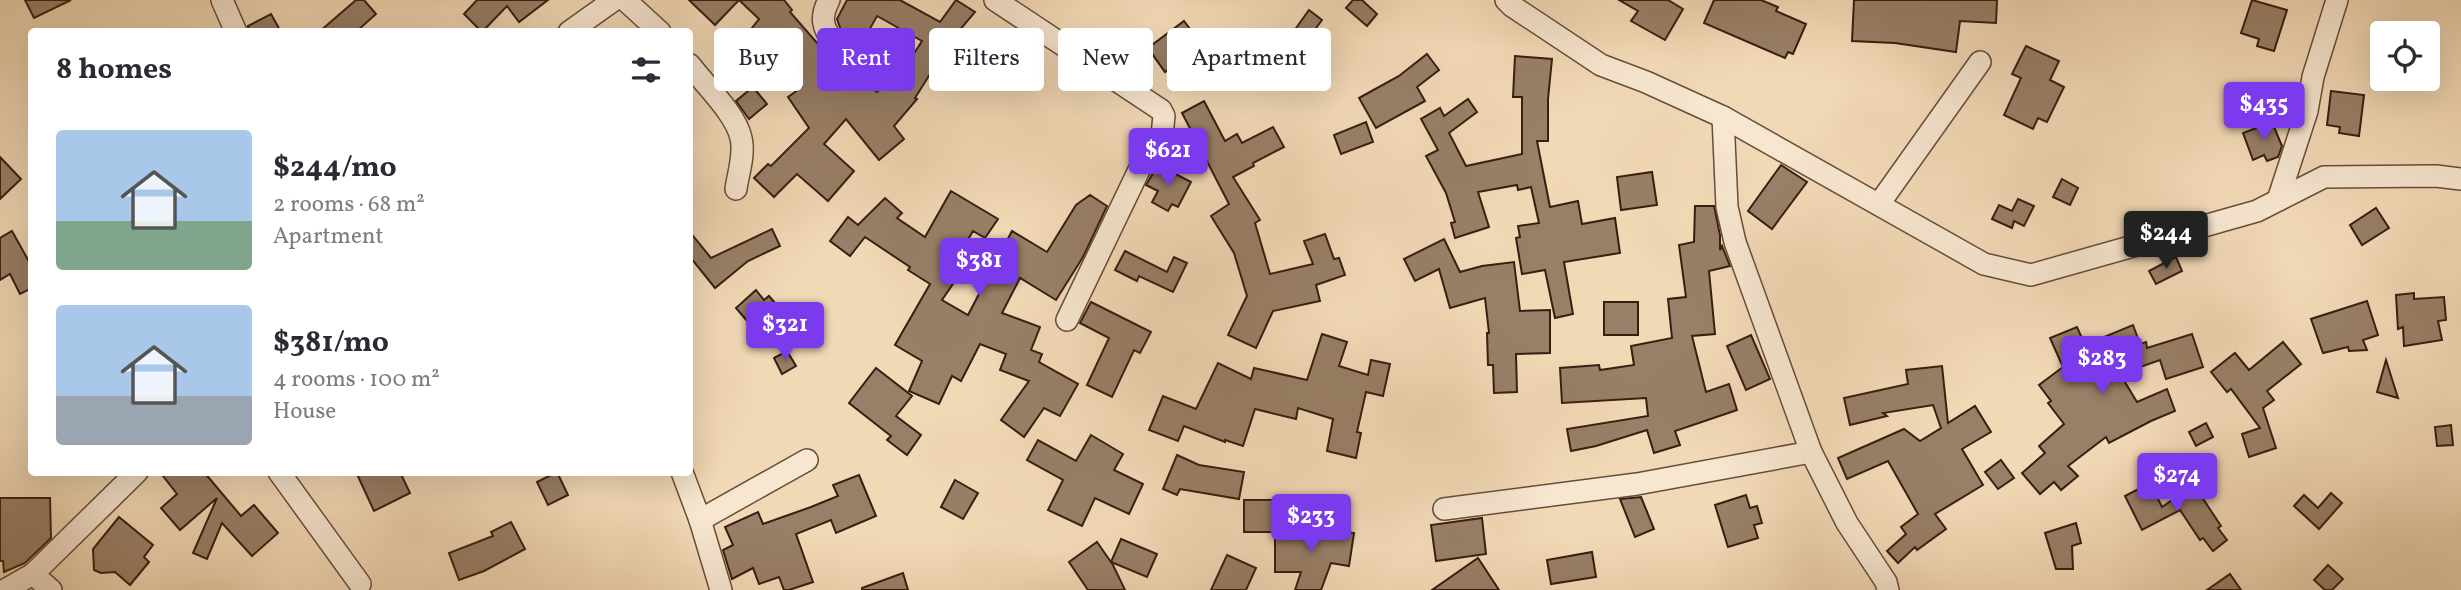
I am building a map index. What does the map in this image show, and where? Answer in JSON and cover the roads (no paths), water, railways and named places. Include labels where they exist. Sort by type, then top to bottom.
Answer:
[{"type":"street","points":[[222,0],[234,28]]},
{"type":"street","points":[[575,28],[614,0]]},
{"type":"street","points":[[625,0],[656,28]]},
{"type":"street","points":[[824,28],[823,15],[829,0]]},
{"type":"street","points":[[995,0],[1109,74],[1161,110],[1164,116],[1162,135],[1139,170],[1067,320]]},
{"type":"street","points":[[2278,200],[2307,111],[2313,77],[2337,0]]},
{"type":"street","points":[[1511,2],[1601,65],[1723,117],[1984,264],[2031,275],[2257,211],[2324,177],[2436,176],[2461,179]]},
{"type":"street","points":[[1879,204],[1980,62]]},
{"type":"street","points":[[693,69],[733,119],[741,137],[736,189]]},
{"type":"street","points":[[1723,117],[1730,225],[1811,452],[1847,523],[1893,587]]},
{"type":"street","points":[[1444,509],[1637,484],[1811,452]]},
{"type":"street","points":[[701,520],[807,460]]},
{"type":"street","points":[[5,590],[33,574],[133,476]]},
{"type":"street","points":[[282,476],[360,584]]},
{"type":"street","points":[[684,476],[701,520],[721,590]]},
{"type":"street","points":[[33,574],[51,590]]}]
